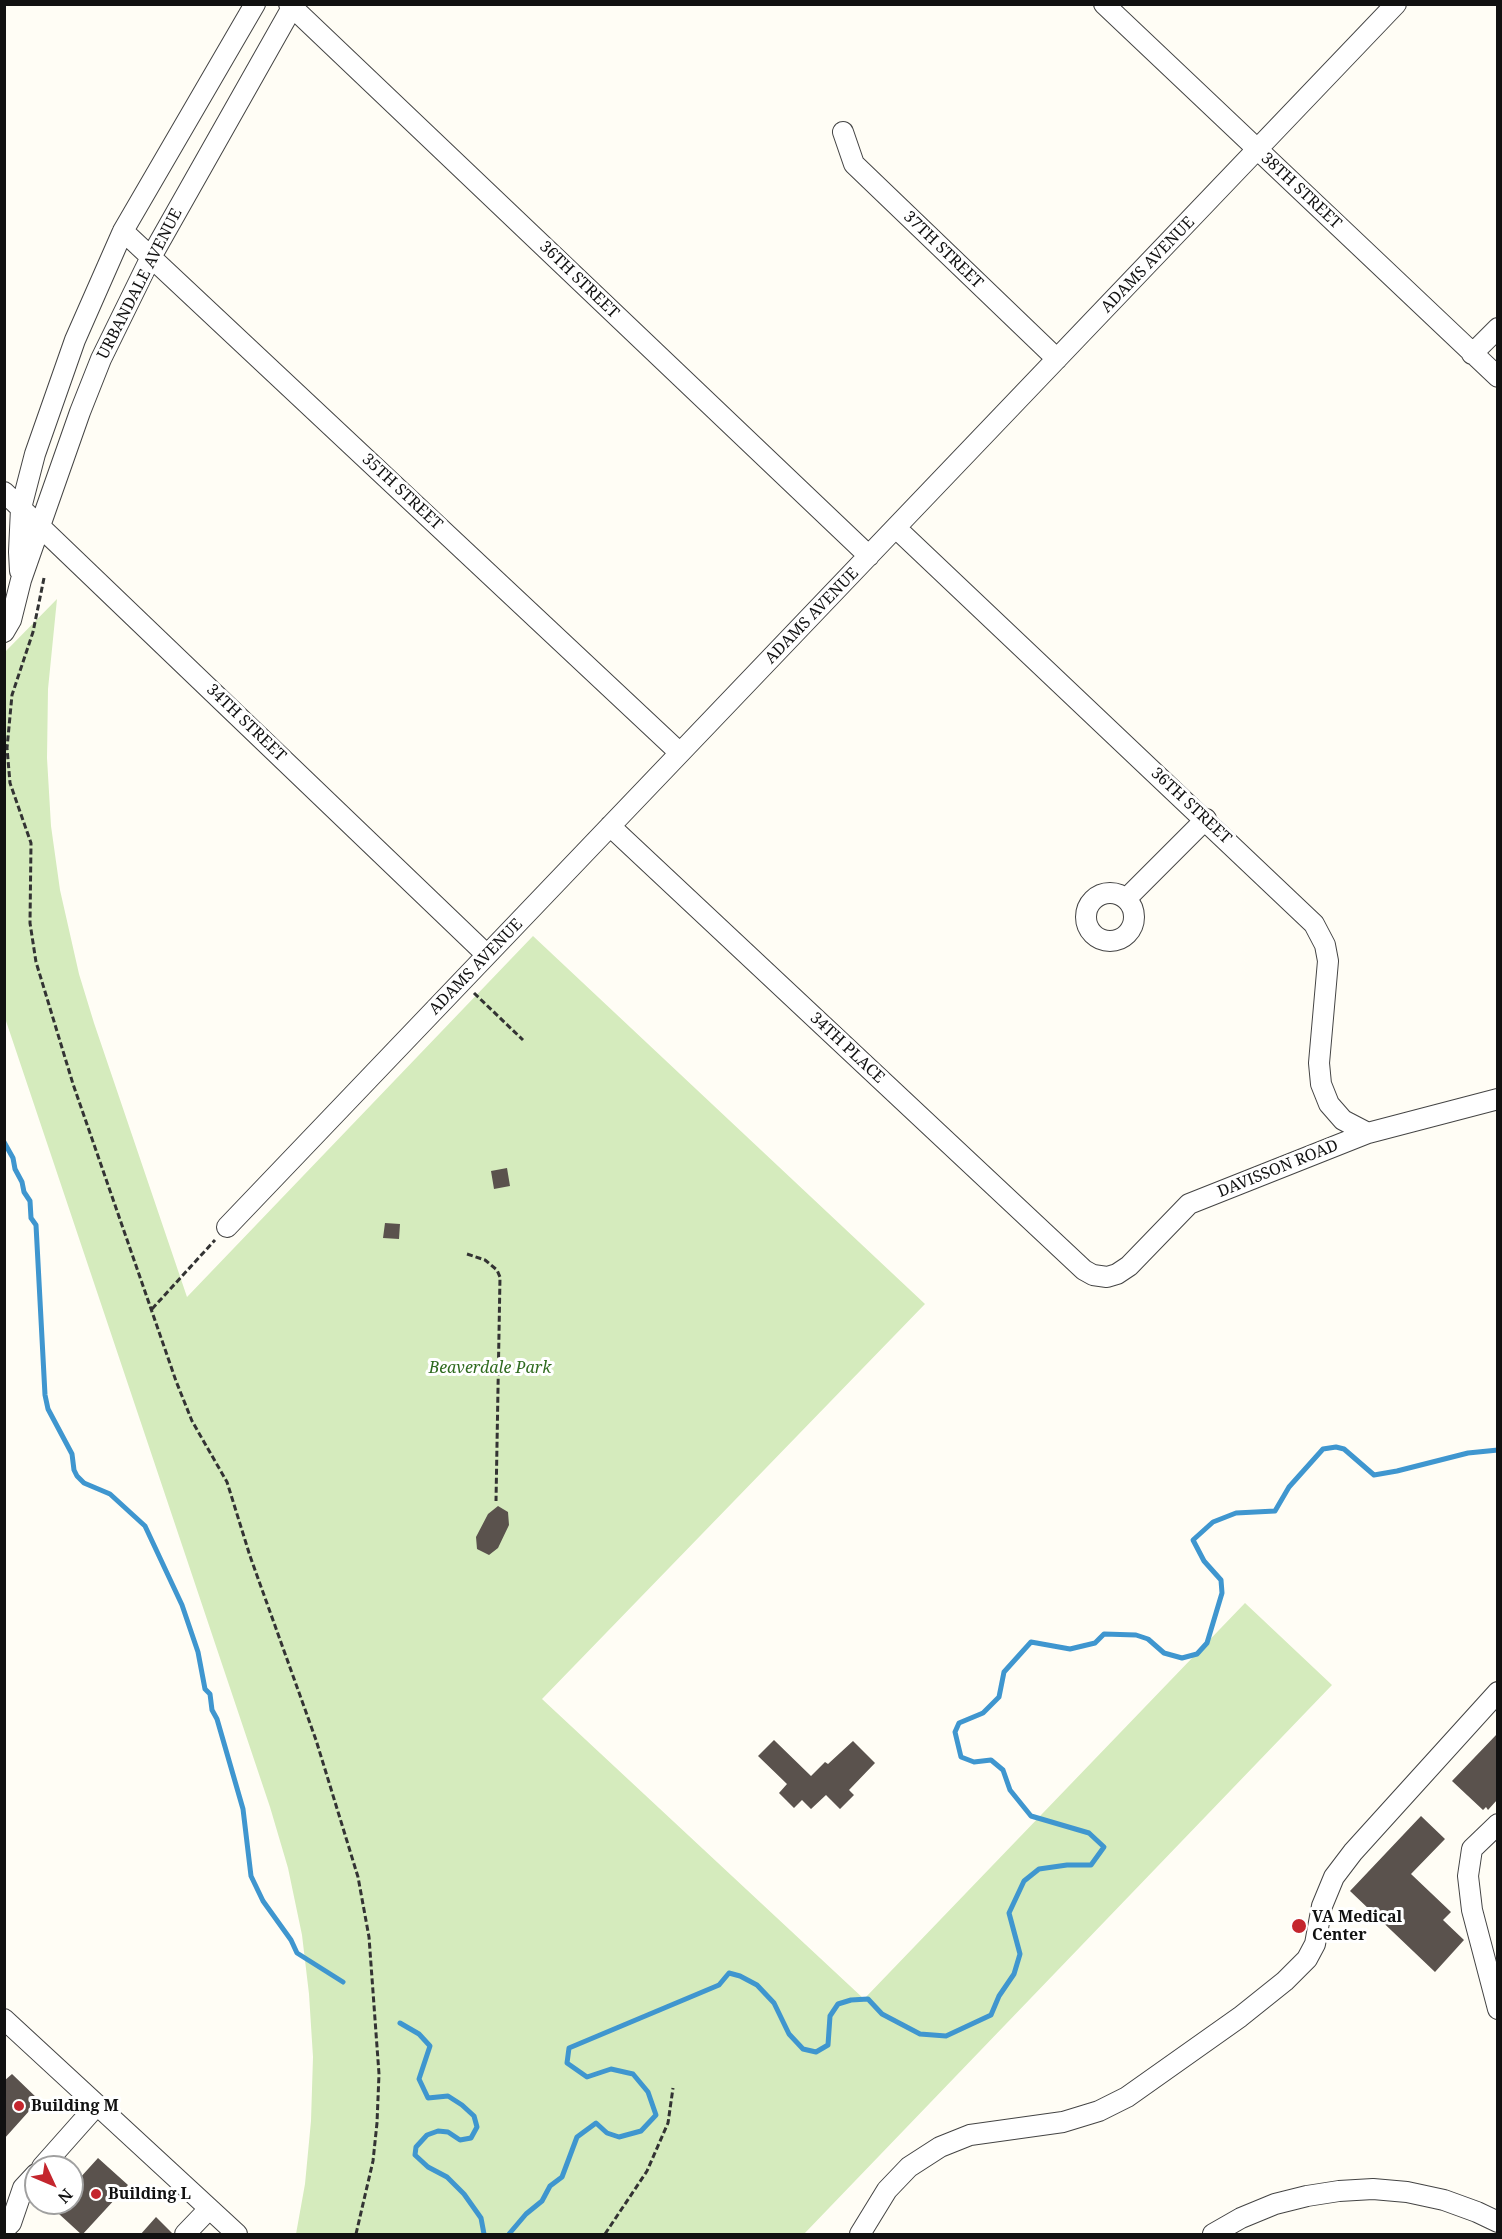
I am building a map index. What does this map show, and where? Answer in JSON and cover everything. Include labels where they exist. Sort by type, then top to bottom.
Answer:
[{"type":"street","name":"URBANDALE AVENUE","points":[[21,580],[19,552],[21,508],[35,454],[75,340],[123,231],[255,4]]},
{"type":"street","name":"38TH STREET","points":[[1104,4],[1497,377]]},
{"type":"street","name":"ADAMS AVENUE","points":[[227,1227],[1396,4]]},
{"type":"street","name":"URBANDALE AVENUE","points":[[4,632],[11,620],[21,580],[97,370],[151,256],[292,6]]},
{"type":"street","name":"36TH STREET","points":[[292,6],[869,556]]},
{"type":"street","name":"37TH STREET","points":[[843,132],[854,164],[1057,360]]},
{"type":"street","name":"35TH STREET","points":[[123,231],[680,753]]},
{"type":"street","points":[[1472,354],[1497,328]]},
{"type":"street","name":"34TH STREET","points":[[4,492],[488,955]]},
{"type":"street","name":"36TH STREET","points":[[896,528],[1206,819],[1314,924],[1325,945],[1328,961],[1319,1063],[1321,1084],[1329,1104],[1343,1120],[1368,1133]]},
{"type":"street","points":[[1127,898],[1206,819]]},
{"type":"street","name":"34TH PLACE","points":[[610,826],[1084,1270]]},
{"type":"street","name":"DAVISSON ROAD","points":[[1084,1270],[1094,1275],[1118,1274],[1129,1266],[1189,1204],[1368,1133],[1497,1099]]},
{"type":"street","points":[[860,2235],[887,2190],[909,2167],[940,2147],[970,2135],[1063,2122],[1099,2111],[1127,2097],[1240,2017],[1285,1982],[1307,1959],[1315,1944],[1322,1906],[1334,1877],[1353,1852],[1497,1692]]},
{"type":"street","points":[[1497,1824],[1472,1850],[1468,1876],[1472,1910],[1497,2009]]},
{"type":"street","points":[[4,2019],[237,2235]]},
{"type":"street","points":[[53,2155],[97,2105]]},
{"type":"street","points":[[12,2229],[24,2187]]},
{"type":"street","points":[[1213,2235],[1241,2218],[1275,2204],[1339,2190],[1373,2189],[1407,2192],[1444,2200],[1477,2211],[1497,2222]]},
{"type":"street","points":[[185,2235],[209,2209]]},
{"type":"path","points":[[44,575],[33,633],[12,695],[7,748],[10,783],[31,843],[30,923],[36,962],[73,1084],[192,1421],[227,1482],[250,1556],[316,1740],[358,1877],[369,1937],[379,2074],[373,2161],[356,2235]]},
{"type":"path","points":[[462,982],[523,1040]]},
{"type":"path","points":[[152,1309],[227,1227]]},
{"type":"path","points":[[467,1254],[485,1260],[497,1270],[500,1277],[496,1501]]},
{"type":"path","points":[[605,2235],[647,2171],[668,2123],[673,2088]]},
{"type":"green space","name":"Beaverdale Park","points":[[57,599],[48,689],[47,758],[51,826],[60,890],[79,974],[94,1023],[187,1297],[533,936],[925,1304],[542,1699],[864,1999],[1245,1603],[1332,1685],[804,2234],[296,2234],[305,2184],[311,2121],[313,2057],[302,1935],[288,1868],[270,1807],[5,1018],[4,653]]},
{"type":"building","points":[[507,1168],[510,1186],[494,1189],[491,1171]]},
{"type":"building","points":[[385,1223],[400,1224],[399,1239],[383,1238]]},
{"type":"building","points":[[498,1506],[508,1512],[509,1525],[498,1548],[489,1555],[477,1549],[476,1537],[488,1514]]},
{"type":"building","points":[[1497,1734],[1497,1800],[1488,1810],[1486,1807],[1483,1810],[1452,1781]]},
{"type":"building","points":[[774,1740],[811,1776],[853,1741],[875,1763],[849,1790],[854,1795],[840,1809],[826,1795],[811,1809],[802,1800],[794,1808],[779,1793],[787,1784],[758,1756]]},
{"type":"building","points":[[1421,1816],[1445,1839],[1411,1874],[1451,1912],[1443,1920],[1464,1940],[1435,1972],[1350,1891]]},
{"type":"building","name":"Building M","points":[[12,2074],[39,2100],[4,2139],[4,2081]]},
{"type":"building","name":"Building L","points":[[98,2158],[128,2185],[82,2235],[60,2215],[84,2215],[84,2173]]},
{"type":"building","points":[[156,2217],[173,2234],[173,2235],[140,2235]]},
{"type":"waterway","points":[[4,1142],[13,1158],[24,1192],[30,1201],[31,1218],[36,1225],[45,1395],[48,1409],[72,1454],[77,1476],[84,1483],[110,1494],[145,1526],[182,1605],[198,1652],[205,1689],[210,1694],[212,1710],[217,1719],[243,1809],[251,1876],[263,1901],[291,1940],[297,1953],[343,1982]]},
{"type":"waterway","points":[[509,2234],[526,2214],[542,2201],[550,2186],[562,2177],[577,2137],[596,2123],[607,2133],[619,2137],[641,2131],[656,2115],[648,2092],[633,2074],[611,2069],[587,2077],[567,2063],[569,2048],[719,1985],[729,1973],[757,1985],[774,2003],[789,2034],[803,2049],[816,2052],[828,2045],[830,2016],[838,2004],[851,2000],[868,1999],[882,2014],[920,2034],[946,2036],[991,2015],[999,1996],[1014,1974],[1020,1954],[1009,1913],[1024,1881],[1039,1869],[1067,1865],[1091,1865],[1104,1847],[1089,1833],[1031,1816],[1010,1790],[1003,1770],[991,1760],[974,1762],[961,1757],[955,1732],[959,1723],[983,1713],[999,1697],[1004,1672],[1031,1642],[1070,1649],[1095,1643],[1104,1634],[1136,1635],[1148,1639],[1164,1653],[1182,1658],[1197,1654],[1207,1643],[1222,1593],[1221,1580],[1204,1561],[1193,1540],[1213,1522],[1236,1513],[1275,1511],[1289,1487],[1323,1449],[1336,1447],[1344,1449],[1374,1475],[1468,1453],[1498,1450]]},
{"type":"waterway","points":[[400,2023],[419,2034],[430,2046],[419,2079],[428,2098],[448,2096],[474,2116],[477,2127],[471,2138],[460,2140],[448,2132],[438,2131],[427,2135],[416,2147],[415,2155],[428,2167],[447,2177],[464,2194],[481,2218],[484,2234]]},
{"type":"place","name":"VA Medical Center","points":[[1299,1926]]},
{"type":"place","name":"Building M","points":[[19,2106]]},
{"type":"place","name":"Building L","points":[[96,2194]]}]
